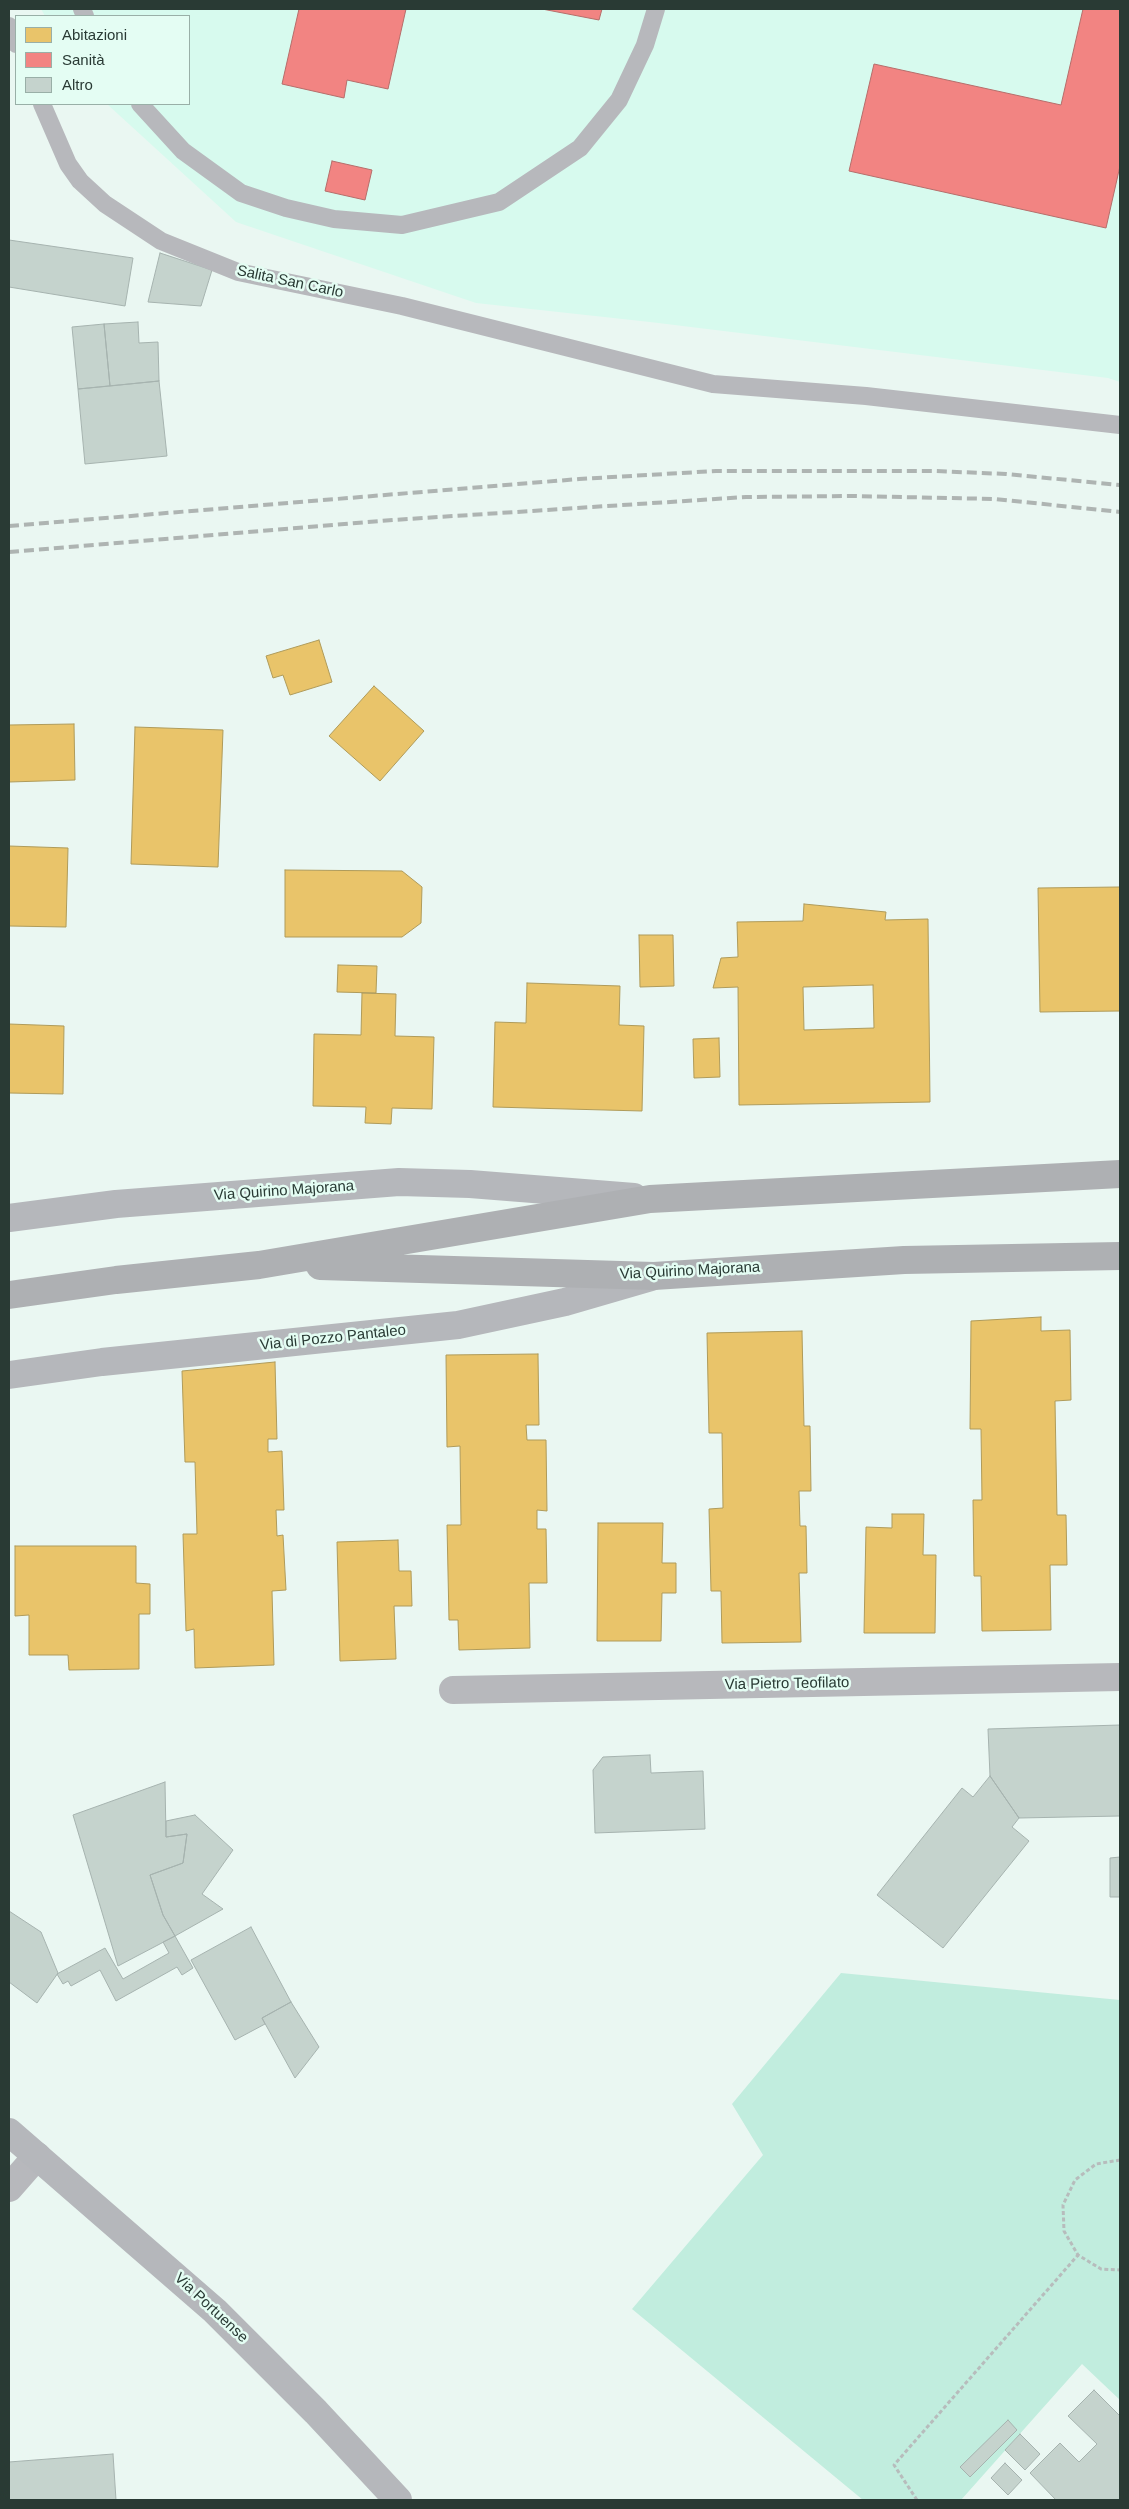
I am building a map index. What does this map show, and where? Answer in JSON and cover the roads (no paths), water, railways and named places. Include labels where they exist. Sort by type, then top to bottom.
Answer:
[{"type":"main road","name":"Via Quirino Majorana","points":[[9,1295],[116,1280],[259,1265],[650,1199],[1120,1174]]},
{"type":"main road","name":"Via Quirino Majorana","points":[[259,1265],[654,1276],[904,1260],[1120,1256]]},
{"type":"street","name":"Via Quirino Majorana","points":[[9,1218],[116,1204],[399,1182],[470,1184],[650,1199]]},
{"type":"street","name":"Via di Pozzo Pantaleo","points":[[9,1375],[102,1362],[458,1325],[565,1302],[654,1276]]},
{"type":"street","name":"Via Pietro Teofilato","points":[[453,1690],[1120,1677]]},
{"type":"street","name":"Via Portuense","points":[[9,2132],[215,2311],[310,2406],[398,2500]]},
{"type":"street","points":[[9,2188],[37,2156]]},
{"type":"lane","points":[[141,105],[183,151],[241,192],[286,208],[334,220],[402,225],[498,202],[580,148],[619,100],[645,44],[656,9]]},
{"type":"lane","points":[[9,26],[15,41]]},
{"type":"lane","name":"Salita San Carlo","points":[[42,105],[68,164],[80,181],[105,204],[160,241],[238,272],[402,306],[713,384],[866,396],[1120,425]]},
{"type":"railway","points":[[9,526],[579,479],[716,471],[934,471],[1006,474],[1120,485]]},
{"type":"railway","points":[[9,552],[393,520],[746,497],[852,496],[995,499],[1120,512]]}]
